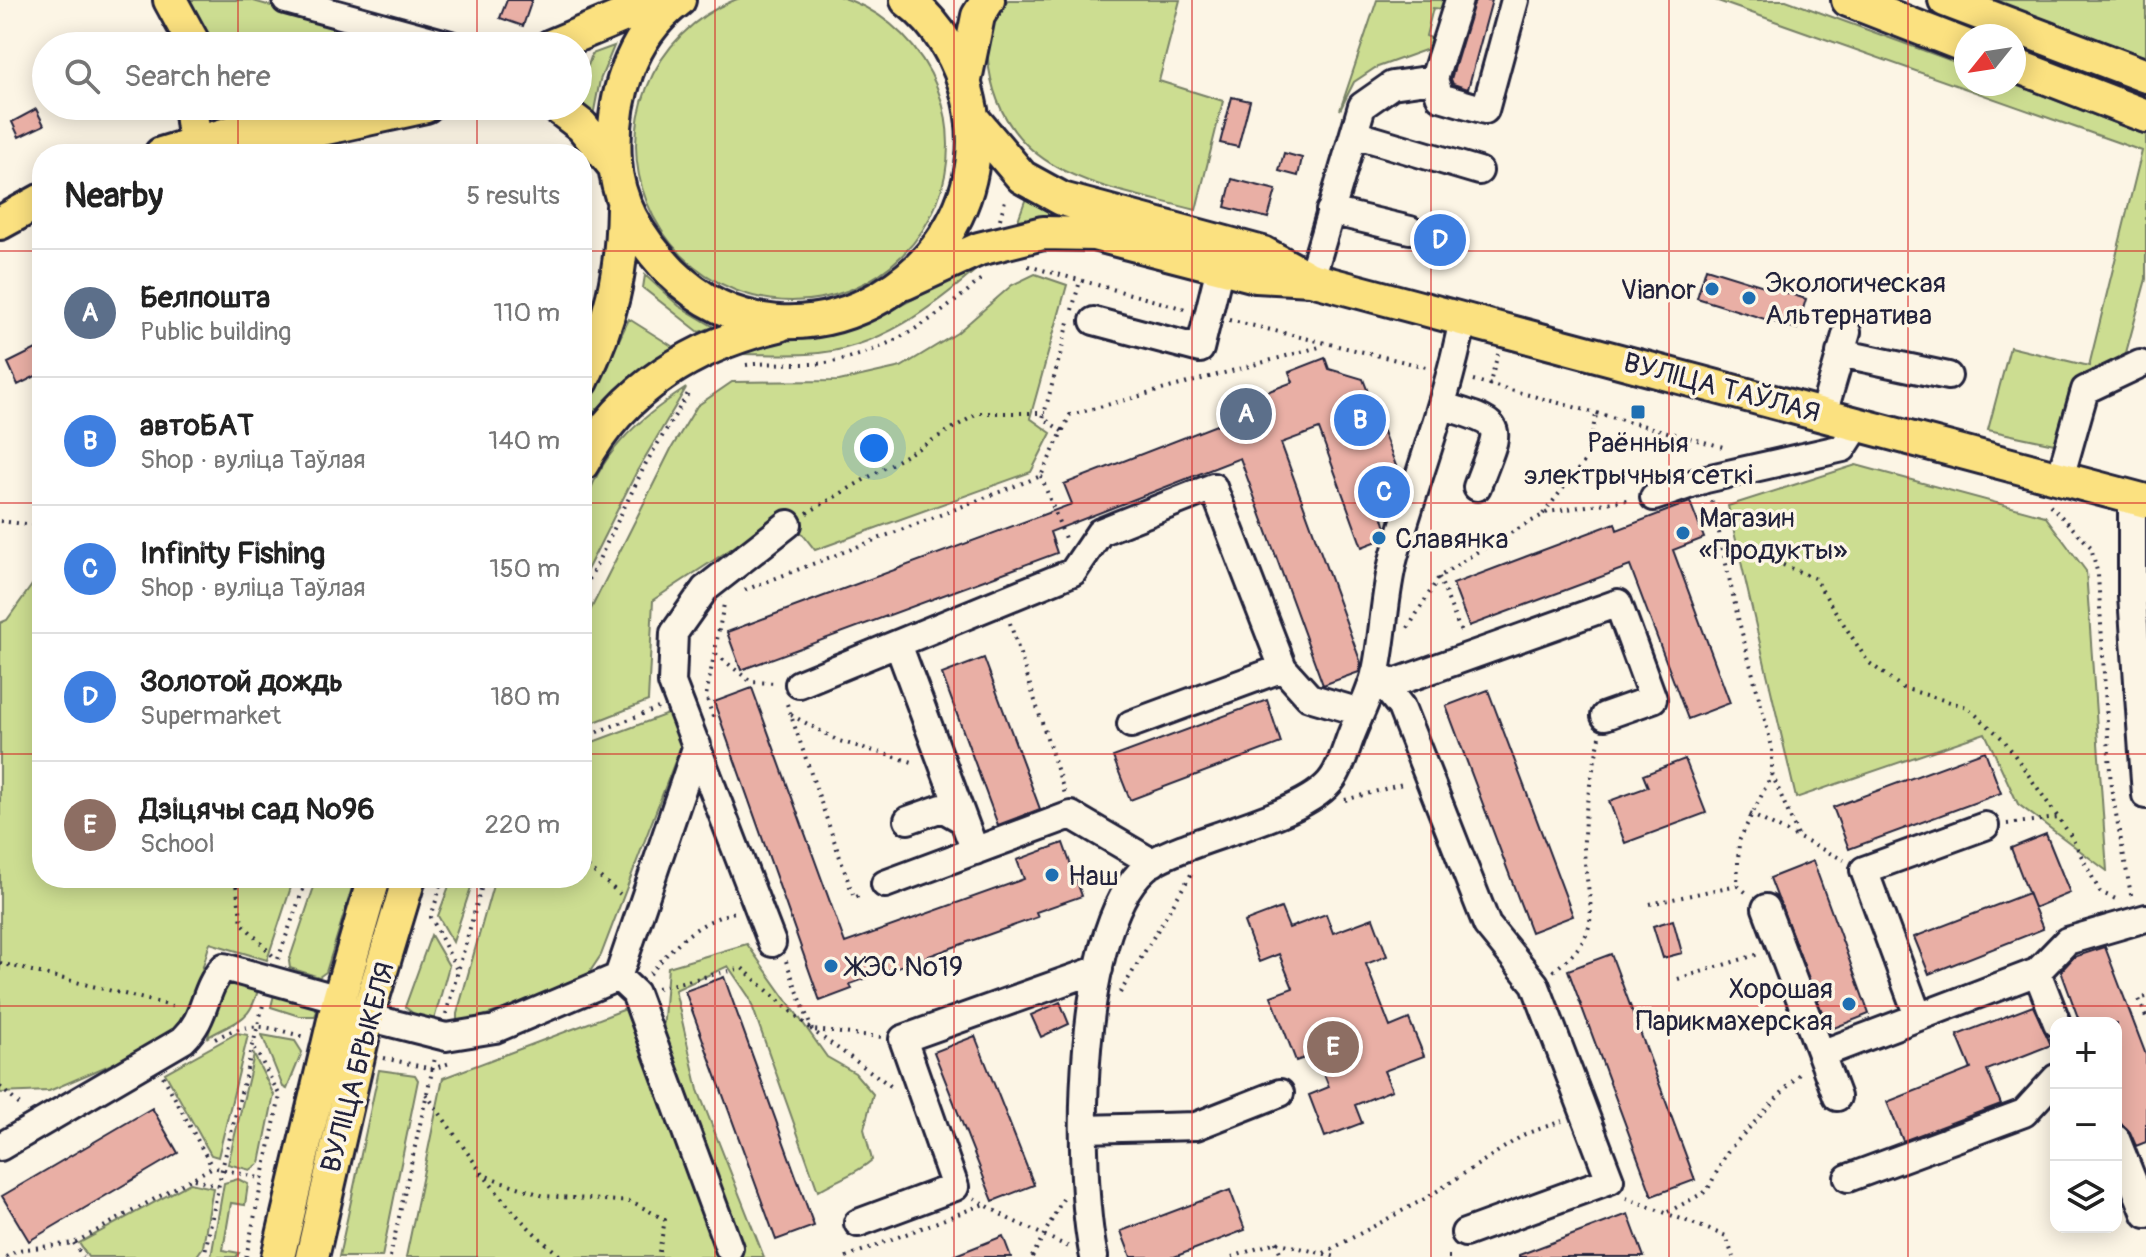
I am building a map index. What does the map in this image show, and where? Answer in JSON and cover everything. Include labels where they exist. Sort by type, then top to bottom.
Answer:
[{"type":"main road","points":[[150,0],[166,32]]},
{"type":"main road","points":[[170,0],[187,32]]},
{"type":"main road","points":[[584,32],[661,0]]},
{"type":"main road","points":[[679,0],[648,32],[630,62],[616,108],[615,167],[623,200],[655,256],[696,291],[735,311],[766,319],[799,321]]},
{"type":"main road","points":[[592,449],[613,416],[643,388],[678,365],[739,335],[836,316],[872,303],[905,283],[931,258],[953,227],[974,157],[974,120],[965,80],[946,42],[907,0]]},
{"type":"main road","points":[[965,80],[978,16],[988,0]]},
{"type":"main road","points":[[1848,0],[1954,41]]},
{"type":"main road","points":[[1945,0],[2146,76]]},
{"type":"main road","points":[[2026,70],[2146,116]]},
{"type":"main road","points":[[192,120],[195,144]]},
{"type":"main road","points":[[195,144],[270,120]]},
{"type":"main road","points":[[195,144],[294,135],[362,120]]},
{"type":"main road","points":[[574,120],[615,167]]},
{"type":"main road","name":"ВУЛІЦА ТАЎЛАЯ","points":[[974,120],[1022,177],[1062,199],[1263,253],[1311,279]]},
{"type":"main road","points":[[592,356],[616,296],[622,256],[623,200]]},
{"type":"main road","points":[[0,223],[32,205]]},
{"type":"main road","name":"ВУЛІЦА ТАЎЛАЯ","points":[[905,283],[1001,242],[1043,233],[1094,234],[1256,276],[1311,279],[2139,499]]},
{"type":"main road","name":"ВУЛІЦА БРЫКЕЛЯ","points":[[278,1257],[339,999],[371,888]]},
{"type":"main road","name":"ВУЛІЦА БРЫКЕЛЯ","points":[[312,1257],[367,1017],[406,888]]},
{"type":"street","points":[[286,0],[403,32]]},
{"type":"street","points":[[1459,0],[1434,79],[1440,97],[1485,110],[1515,0]]},
{"type":"street","points":[[1311,279],[1362,106],[1392,85],[1434,79]]},
{"type":"street","points":[[1354,134],[1479,171]]},
{"type":"street","points":[[1330,211],[1410,230]]},
{"type":"street","points":[[1094,321],[1200,349],[1220,267]]},
{"type":"street","points":[[1087,1254],[1089,1232],[1084,1129],[1086,1041],[1110,974],[1125,890],[1153,863],[1278,813],[1331,781],[1375,674],[1394,560],[1443,406],[1463,319]]},
{"type":"street","points":[[1823,414],[1843,342],[1948,376]]},
{"type":"street","points":[[2060,478],[2085,390],[2140,364]]},
{"type":"street","points":[[1443,406],[1486,418],[1494,426],[1495,436],[1477,487]]},
{"type":"street","points":[[1654,497],[1706,479],[1843,448],[1859,423]]},
{"type":"street","points":[[799,684],[1073,572],[1100,532],[1213,487],[1283,668],[1309,697],[1360,712]]},
{"type":"street","points":[[2139,499],[2132,596],[2146,795]]},
{"type":"street","points":[[772,943],[672,683],[674,633],[705,589],[788,524]]},
{"type":"street","points":[[1375,674],[1394,683],[1618,603],[1653,699],[1605,716]]},
{"type":"street","points":[[898,644],[975,851]]},
{"type":"street","points":[[1131,724],[1283,668]]},
{"type":"street","points":[[1375,674],[1401,707],[1487,925],[1535,984],[1610,1180],[1465,1233]]},
{"type":"street","points":[[697,745],[640,911],[626,985],[729,1248]]},
{"type":"street","points":[[908,820],[942,808],[963,820]]},
{"type":"street","points":[[885,884],[1071,815],[1153,863]]},
{"type":"street","points":[[1918,1016],[1864,870],[1985,826]]},
{"type":"street","points":[[1766,908],[1837,1097]]},
{"type":"street","points":[[1821,1054],[2037,972],[2067,941],[2146,918]]},
{"type":"street","points":[[0,1147],[183,1040],[198,1026],[214,978],[224,967],[274,970],[339,999]]},
{"type":"street","points":[[2037,972],[2055,1017]]},
{"type":"street","points":[[858,1223],[955,1187],[903,1039],[1110,974]]},
{"type":"street","points":[[367,1017],[440,1037],[495,1029],[626,985]]},
{"type":"street","points":[[1848,1178],[2024,1113],[2050,1085]]},
{"type":"street","points":[[1084,1129],[1196,1126],[1280,1093]]},
{"type":"street","points":[[2122,1154],[2146,1214]]},
{"type":"path","points":[[1022,177],[1007,195],[999,215],[1001,242],[1010,268],[1033,266],[1080,281],[1043,418],[1062,431]]},
{"type":"path","points":[[742,365],[787,367],[833,362],[873,350],[952,306],[981,279],[996,274]]},
{"type":"path","points":[[739,592],[1041,476],[1070,415],[1325,345]]},
{"type":"path","points":[[592,574],[646,463],[694,387]]},
{"type":"path","points":[[788,524],[979,413],[1045,413]]},
{"type":"path","points":[[1541,516],[1587,458],[1596,414]]},
{"type":"path","points":[[1041,476],[1076,567]]},
{"type":"path","points":[[1706,479],[1724,540],[1738,618],[1772,747],[1772,774],[1799,838]]},
{"type":"path","points":[[1400,641],[1439,577],[1541,516],[1593,503],[1654,497]]},
{"type":"path","points":[[1724,540],[1814,578],[1868,662],[1903,688],[1967,707],[2004,740],[2058,818],[2100,892],[2133,906],[2111,787],[2095,561],[2091,547],[2059,512],[2038,500]]},
{"type":"path","points":[[0,521],[32,525]]},
{"type":"path","points":[[1439,577],[1461,634],[1479,652]]},
{"type":"path","points":[[706,696],[725,597]]},
{"type":"path","points":[[1003,601],[1071,815]]},
{"type":"path","points":[[716,654],[751,682],[780,683],[854,898],[885,884]]},
{"type":"path","points":[[592,734],[678,699]]},
{"type":"path","points":[[791,715],[839,741],[945,771]]},
{"type":"path","points":[[1535,984],[1569,959],[1594,914],[1584,848],[1591,779],[1605,716]]},
{"type":"path","points":[[1737,885],[1739,841],[1772,774]]},
{"type":"path","points":[[1332,805],[1429,777]]},
{"type":"path","points":[[1750,814],[1864,870]]},
{"type":"path","points":[[1985,826],[2058,818]]},
{"type":"path","points":[[1110,974],[1117,994],[1195,868]]},
{"type":"path","points":[[592,870],[640,911]]},
{"type":"path","points":[[1650,904],[1737,885]]},
{"type":"path","points":[[1737,885],[1766,908]]},
{"type":"path","points":[[237,888],[242,923],[274,970]]},
{"type":"path","points":[[204,1257],[252,1043],[303,888]]},
{"type":"path","points":[[440,888],[431,917],[457,970]]},
{"type":"path","points":[[390,1257],[432,1069],[481,888]]},
{"type":"path","points":[[626,985],[690,931],[713,918],[758,906]]},
{"type":"path","points":[[1678,979],[1780,947]]},
{"type":"path","points":[[0,963],[202,1014]]},
{"type":"path","points":[[626,985],[742,968],[812,1030],[927,1110]]},
{"type":"path","points":[[2146,997],[2139,999],[2146,1017]]},
{"type":"path","points":[[257,1025],[315,1040]]},
{"type":"path","points":[[812,1030],[903,1039]]},
{"type":"path","points":[[246,1257],[280,1096],[252,1043]]},
{"type":"path","points":[[1668,1212],[1707,1191],[1727,1152],[1789,1083],[1821,1054]]},
{"type":"path","points":[[370,1055],[432,1069]]},
{"type":"path","points":[[160,1071],[213,1167]]},
{"type":"path","points":[[426,1094],[480,1174],[529,1231],[562,1257]]},
{"type":"path","points":[[1324,1253],[1428,1197],[1525,1134],[1584,1113]]},
{"type":"path","points":[[6,1257],[18,1250],[74,1243],[213,1167],[263,1179]]},
{"type":"path","points":[[480,1174],[544,1196],[633,1202],[665,1220],[658,1257]]},
{"type":"path","points":[[192,1178],[218,1186]]},
{"type":"path","points":[[955,1187],[1043,1236],[1087,1254]]},
{"type":"path","points":[[1032,1257],[1064,1196]]},
{"type":"path","points":[[1614,1203],[1629,1197],[1726,1236],[1733,1257]]},
{"type":"path","points":[[846,1257],[984,1204]]},
{"type":"path","points":[[1276,1242],[1282,1257]]},
{"type":"path","points":[[1232,1257],[1276,1242],[1336,1257]]},
{"type":"path","points":[[74,1243],[83,1257]]},
{"type":"green space","points":[[737,-1],[847,-1],[879,15],[903,34],[930,71],[942,100],[948,130],[948,160],[942,190],[930,219],[913,244],[891,266],[866,283],[837,295],[807,301],[777,301],[747,295],[718,283],[693,266],[671,244],[654,219],[642,190],[636,160],[636,130],[642,100],[662,58],[693,24],[718,7]]},
{"type":"green space","points":[[183,0],[250,0],[324,21],[333,29],[333,32],[202,32]]},
{"type":"green space","points":[[1008,0],[1180,0],[1159,81],[1223,101],[1196,210],[1095,184],[1038,155],[1016,133],[999,105],[988,59],[988,40],[993,22]]},
{"type":"green space","points":[[1377,0],[1445,0],[1443,9],[1433,8],[1426,36],[1433,39],[1431,48],[1375,68],[1354,82],[1340,110]]},
{"type":"green space","points":[[1715,0],[1786,0],[1954,62],[1954,85]]},
{"type":"green space","points":[[1993,0],[2146,0],[2146,57]]},
{"type":"green space","points":[[614,46],[600,80],[593,116],[592,115],[592,54]]},
{"type":"green space","points":[[2026,89],[2146,135],[2146,279],[2124,360],[2069,390],[2059,445],[1988,430],[2010,347],[2089,366],[2142,151],[1986,96],[2026,96]]},
{"type":"green space","points":[[1026,198],[1067,215],[1018,220]]},
{"type":"green space","points":[[985,262],[925,310],[858,345],[807,354],[739,354],[742,342],[859,327]]},
{"type":"green space","points":[[1035,274],[1067,285],[1030,418],[1051,433],[1031,472],[815,550],[786,513],[653,600],[648,701],[592,723],[592,607],[671,449],[697,406],[732,382],[839,381],[901,367],[957,333],[1012,285]]},
{"type":"green space","points":[[645,275],[679,306],[714,327],[699,332],[643,288]]},
{"type":"green space","points":[[629,319],[675,348],[625,384],[592,414],[592,396]]},
{"type":"green space","points":[[686,388],[637,471],[592,560],[592,487],[622,440],[652,412]]},
{"type":"green space","points":[[1856,465],[2045,516],[2086,571],[2107,871],[2018,804],[1985,733],[1796,798],[1728,506]]},
{"type":"green space","points":[[32,585],[32,888],[291,888],[267,960],[210,943],[187,1009],[180,1021],[161,1036],[161,1043],[49,1091],[0,1093],[0,623],[7,620]]},
{"type":"green space","points":[[670,713],[682,743],[601,955],[587,976],[553,992],[457,1025],[457,1014],[492,888],[592,888],[592,742]]},
{"type":"green space","points":[[314,888],[352,888],[326,972],[319,977],[290,968],[289,961]]},
{"type":"green space","points":[[448,888],[471,888],[453,942],[438,916]]},
{"type":"green space","points":[[431,935],[449,966],[434,1020],[419,1018],[405,1007]]},
{"type":"green space","points":[[747,944],[827,1057],[855,1073],[873,1094],[864,1129],[872,1160],[818,1191],[749,997],[728,966],[675,990],[698,1090],[764,1257],[406,1257],[443,1078],[631,1007],[663,1031],[668,967]]},
{"type":"green space","points":[[227,976],[261,979],[249,1011],[238,1021],[208,1037],[222,983]]},
{"type":"green space","points":[[276,986],[309,998],[317,1011],[315,1016],[299,1016],[271,1007]]},
{"type":"green space","points":[[237,1033],[248,1035],[218,1157],[211,1155],[165,1073]]},
{"type":"green space","points":[[262,1035],[295,1041],[302,1052],[287,1089],[283,1087]]},
{"type":"green space","points":[[254,1055],[274,1095],[260,1163],[250,1170],[228,1164]]},
{"type":"green space","points":[[379,1070],[415,1075],[418,1080],[382,1257],[339,1257]]},
{"type":"green space","points":[[238,1179],[248,1184],[245,1205],[231,1203],[223,1250],[239,1253],[236,1257],[211,1257],[224,1183]]},
{"type":"green space","points":[[190,1183],[213,1188],[203,1247],[196,1257],[88,1257],[79,1243]]},
{"type":"building","points":[[507,0],[532,0],[523,26],[500,18]]},
{"type":"building","points":[[1475,0],[1492,0],[1468,89],[1453,84],[1451,79]]},
{"type":"building","points":[[1232,97],[1250,101],[1238,147],[1220,143]]},
{"type":"building","points":[[32,111],[32,120],[42,120],[44,125],[19,137],[12,122]]},
{"type":"building","points":[[1284,153],[1302,158],[1298,176],[1279,171]]},
{"type":"building","points":[[1232,179],[1276,190],[1268,218],[1225,207]]},
{"type":"building","points":[[1426,219],[1454,228],[1453,232],[1465,236],[1457,260],[1421,242]]},
{"type":"building","points":[[1706,268],[1806,299],[1797,329],[1697,298]]},
{"type":"building","points":[[32,351],[32,378],[18,385],[8,363]]},
{"type":"building","points":[[1325,358],[1329,369],[1363,379],[1401,479],[1383,518],[1386,528],[1383,539],[1362,547],[1319,429],[1281,443],[1361,663],[1359,672],[1323,685],[1240,458],[1050,532],[1057,553],[741,670],[727,632],[1072,504],[1064,484],[1227,421],[1222,409],[1293,382],[1289,372]]},
{"type":"building","points":[[1690,502],[1704,538],[1673,550],[1730,703],[1688,719],[1630,566],[1469,626],[1453,584],[1615,523],[1617,530]]},
{"type":"building","points":[[984,658],[1040,809],[998,825],[942,674]]},
{"type":"building","points":[[752,688],[845,943],[1024,879],[1017,860],[1063,843],[1082,896],[1036,912],[1038,917],[850,984],[852,989],[820,1001],[714,702]]},
{"type":"building","points":[[1488,690],[1573,916],[1531,932],[1446,706]]},
{"type":"building","points":[[1267,700],[1281,743],[1130,800],[1113,757]]},
{"type":"building","points":[[1985,751],[2001,793],[1849,849],[1833,807]]},
{"type":"building","points":[[1685,759],[1706,813],[1625,843],[1609,801],[1648,787],[1643,775]]},
{"type":"building","points":[[2046,834],[2070,893],[2034,908],[2011,848]]},
{"type":"building","points":[[1813,861],[1869,1014],[1829,1030],[1770,878]]},
{"type":"building","points":[[2028,893],[2043,929],[1929,974],[1914,937]]},
{"type":"building","points":[[1281,908],[1289,928],[1326,914],[1333,933],[1373,918],[1387,956],[1366,964],[1390,1027],[1409,1019],[1424,1056],[1384,1071],[1392,1090],[1355,1105],[1362,1123],[1325,1137],[1309,1095],[1329,1087],[1316,1054],[1296,1061],[1271,996],[1293,988],[1279,954],[1259,962],[1244,922]]},
{"type":"building","points":[[1673,920],[1682,953],[1663,958],[1653,926]]},
{"type":"building","points":[[2105,947],[2146,1055],[2146,1142],[2136,1146],[2130,1132],[2122,1125],[2122,1017],[2078,1017],[2061,971],[2074,957]]},
{"type":"building","points":[[1611,954],[1695,1180],[1652,1196],[1568,970]]},
{"type":"building","points":[[724,977],[814,1226],[776,1240],[685,991]]},
{"type":"building","points":[[1060,1002],[1069,1024],[1041,1037],[1031,1015]]},
{"type":"building","points":[[2033,1006],[2050,1045],[1987,1070],[2001,1104],[1903,1141],[1887,1102],[1971,1069],[1957,1035]]},
{"type":"building","points":[[975,1036],[1034,1185],[993,1201],[934,1052]]},
{"type":"building","points":[[152,1108],[178,1153],[29,1241],[2,1196]]},
{"type":"building","points":[[1230,1190],[1245,1230],[1174,1257],[1131,1257],[1121,1231]]},
{"type":"building","points":[[1628,1214],[1644,1257],[1519,1257],[1519,1255]]},
{"type":"building","points":[[1003,1236],[1011,1257],[953,1257],[953,1256]]},
{"type":"place","name":"Золотой дождь","points":[[1440,240]]},
{"type":"place","name":"Vianor","points":[[1712,289]]},
{"type":"place","name":"Экологическая Альтернатива","points":[[1749,298]]},
{"type":"place","name":"Раённыя электрычныя сеткі","points":[[1638,412]]},
{"type":"place","name":"Белпошта","points":[[1246,414]]},
{"type":"place","name":"автоБАТ","points":[[1360,420]]},
{"type":"place","name":"Infinity Fishing","points":[[1384,492]]},
{"type":"place","name":"Магазин «Продукты»","points":[[1683,533]]},
{"type":"place","name":"Славянка","points":[[1379,538]]},
{"type":"place","name":"Наш","points":[[1052,875]]},
{"type":"place","name":"ЖЭС №19","points":[[831,966]]},
{"type":"place","name":"Хорошая Парикмахерская","points":[[1849,1004]]},
{"type":"place","name":"Дзіцячы сад №96","points":[[1333,1047]]}]
